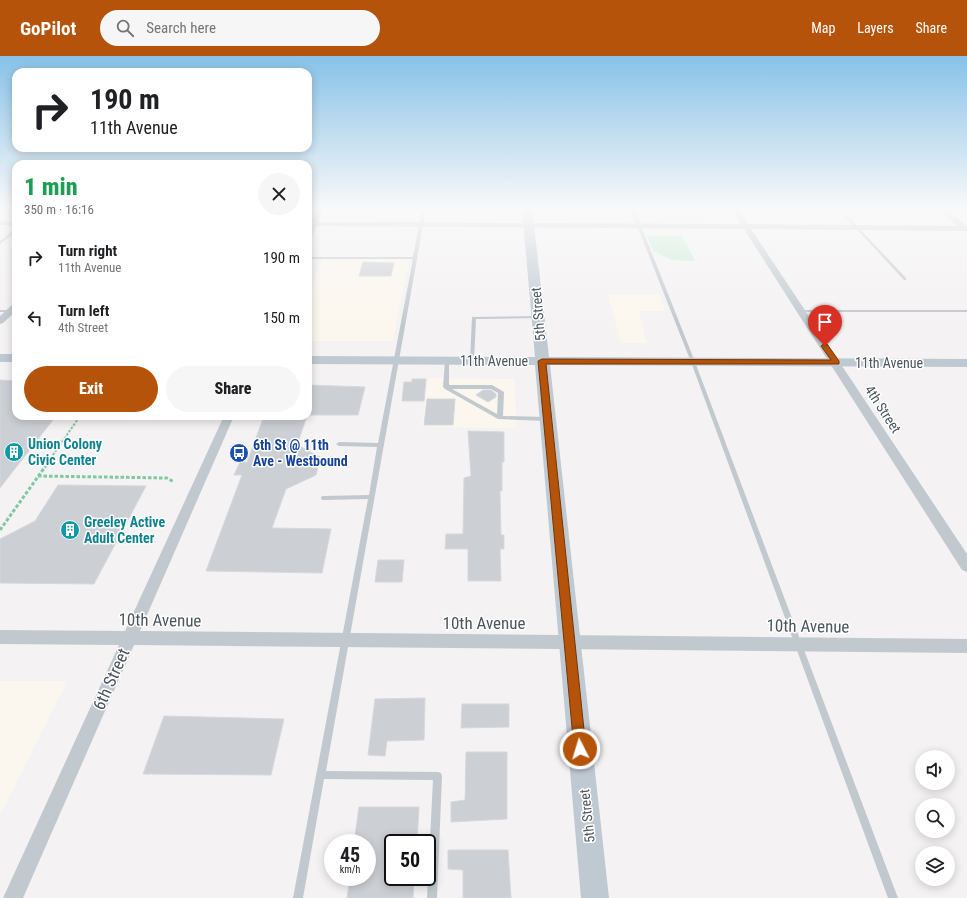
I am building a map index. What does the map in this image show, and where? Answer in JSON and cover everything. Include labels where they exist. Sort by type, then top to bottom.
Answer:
[{"type":"main road","name":"5th Street","points":[[531,247],[595,898]]},
{"type":"main road","points":[[0,358],[12,358]]},
{"type":"main road","name":"11th Avenue","points":[[312,360],[967,363]]},
{"type":"street","name":"4th Street","points":[[760,247],[967,566]]},
{"type":"street","points":[[0,322],[12,310]]},
{"type":"street","name":"6th Street","points":[[13,898],[227,420]]},
{"type":"street","name":"10th Avenue","points":[[0,637],[967,646]]},
{"type":"lane","points":[[298,898],[416,247]]},
{"type":"lane","points":[[648,247],[693,362],[893,898]]},
{"type":"lane","points":[[876,247],[905,279]]},
{"type":"lane","points":[[312,258],[414,258]]},
{"type":"lane","points":[[0,311],[12,309]]},
{"type":"lane","points":[[802,310],[967,311]]},
{"type":"lane","points":[[472,361],[474,318],[538,317]]},
{"type":"lane","points":[[446,387],[447,361]]},
{"type":"lane","points":[[446,387],[500,418],[548,419]]},
{"type":"lane","points":[[446,387],[492,387],[500,392],[500,418]]},
{"type":"lane","points":[[339,444],[380,444]]},
{"type":"lane","points":[[324,498],[370,497]]},
{"type":"lane","points":[[320,775],[438,776],[432,898]]},
{"type":"path","points":[[0,530],[77,420]]},
{"type":"path","points":[[38,476],[167,478],[174,482]]},
{"type":"shaded area","points":[[323,258],[409,259],[393,341],[312,341],[312,284]]},
{"type":"shaded area","points":[[608,294],[659,295],[665,311],[639,311],[647,343],[621,343]]},
{"type":"shaded area","points":[[428,378],[515,379],[516,428],[422,427]]},
{"type":"shaded area","points":[[0,681],[67,681],[0,815]]},
{"type":"green space","points":[[652,247],[688,247],[695,261],[672,260],[653,251]]},
{"type":"building","points":[[363,262],[394,263],[391,276],[359,276]]},
{"type":"building","points":[[412,379],[426,379],[424,401],[402,401],[404,382],[412,382]]},
{"type":"building","name":"Union Colony Civic Center","points":[[0,380],[12,381],[12,420],[53,420],[0,488]]},
{"type":"building","points":[[312,385],[365,387],[358,415],[312,415]]},
{"type":"building","points":[[483,390],[491,390],[496,394],[496,397],[488,402],[476,395]]},
{"type":"building","points":[[427,399],[455,399],[453,425],[424,425]]},
{"type":"building","points":[[263,420],[306,420],[297,445],[320,457],[316,475],[286,489],[272,528],[331,529],[322,573],[206,571],[242,475],[234,475],[240,462],[247,462]]},
{"type":"building","points":[[468,431],[504,432],[504,462],[502,462],[502,491],[500,491],[501,535],[504,535],[504,549],[500,549],[501,581],[468,581],[468,549],[445,549],[446,534],[463,534],[464,478],[471,476]]},
{"type":"building","name":"Greeley Active Adult Center","points":[[58,485],[146,486],[94,584],[0,583],[0,539],[35,521]]},
{"type":"building","points":[[378,560],[404,560],[402,582],[375,582]]},
{"type":"building","points":[[425,698],[424,740],[387,741],[385,756],[368,755],[375,699]]},
{"type":"building","points":[[462,704],[509,704],[509,727],[461,728]]},
{"type":"building","points":[[164,716],[284,719],[271,775],[143,774]]},
{"type":"building","points":[[466,752],[507,752],[507,819],[451,822],[451,802],[465,800]]},
{"type":"building","points":[[359,807],[419,807],[418,834],[384,834],[384,886],[414,886],[413,898],[347,898],[349,886],[376,886],[376,834],[355,834]]},
{"type":"building","points":[[448,850],[508,850],[511,898],[463,898],[463,870],[448,869]]},
{"type":"place","name":"Union Colony Civic Center","points":[[14,452]]},
{"type":"place","name":"6th St @ 11th Ave - Westbound","points":[[239,453]]},
{"type":"place","name":"Greeley Active Adult Center","points":[[70,530]]},
{"type":"route","points":[[580,749],[542,361],[836,363],[825,346]]}]
